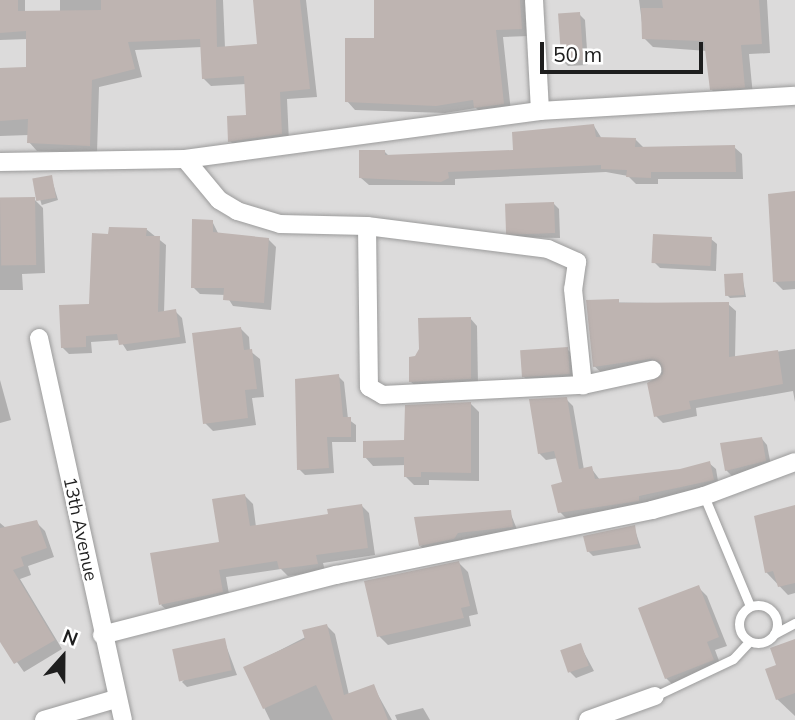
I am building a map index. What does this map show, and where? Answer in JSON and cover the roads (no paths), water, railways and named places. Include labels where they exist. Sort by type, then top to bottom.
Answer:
[{"type":"street","points":[[534,0],[540,111]]},
{"type":"street","points":[[0,162],[185,159],[540,111],[795,96]]},
{"type":"street","points":[[185,159],[219,200],[237,211],[281,224],[367,226],[548,249],[577,262],[573,289],[583,385]]},
{"type":"street","points":[[367,226],[369,387],[383,395],[583,385],[652,370]]},
{"type":"street","name":"13th Avenue","points":[[39,338],[116,699],[123,720]]},
{"type":"street","points":[[102,635],[336,575],[704,496],[795,462]]},
{"type":"street","points":[[588,720],[655,696]]},
{"type":"street","points":[[44,720],[116,699]]},
{"type":"lane","points":[[704,496],[750,606]]},
{"type":"lane","points":[[750,606],[769,608],[777,625],[774,634]]},
{"type":"lane","points":[[750,606],[738,624],[749,642],[759,644],[795,623]]},
{"type":"lane","points":[[655,696],[733,659],[749,642]]}]
